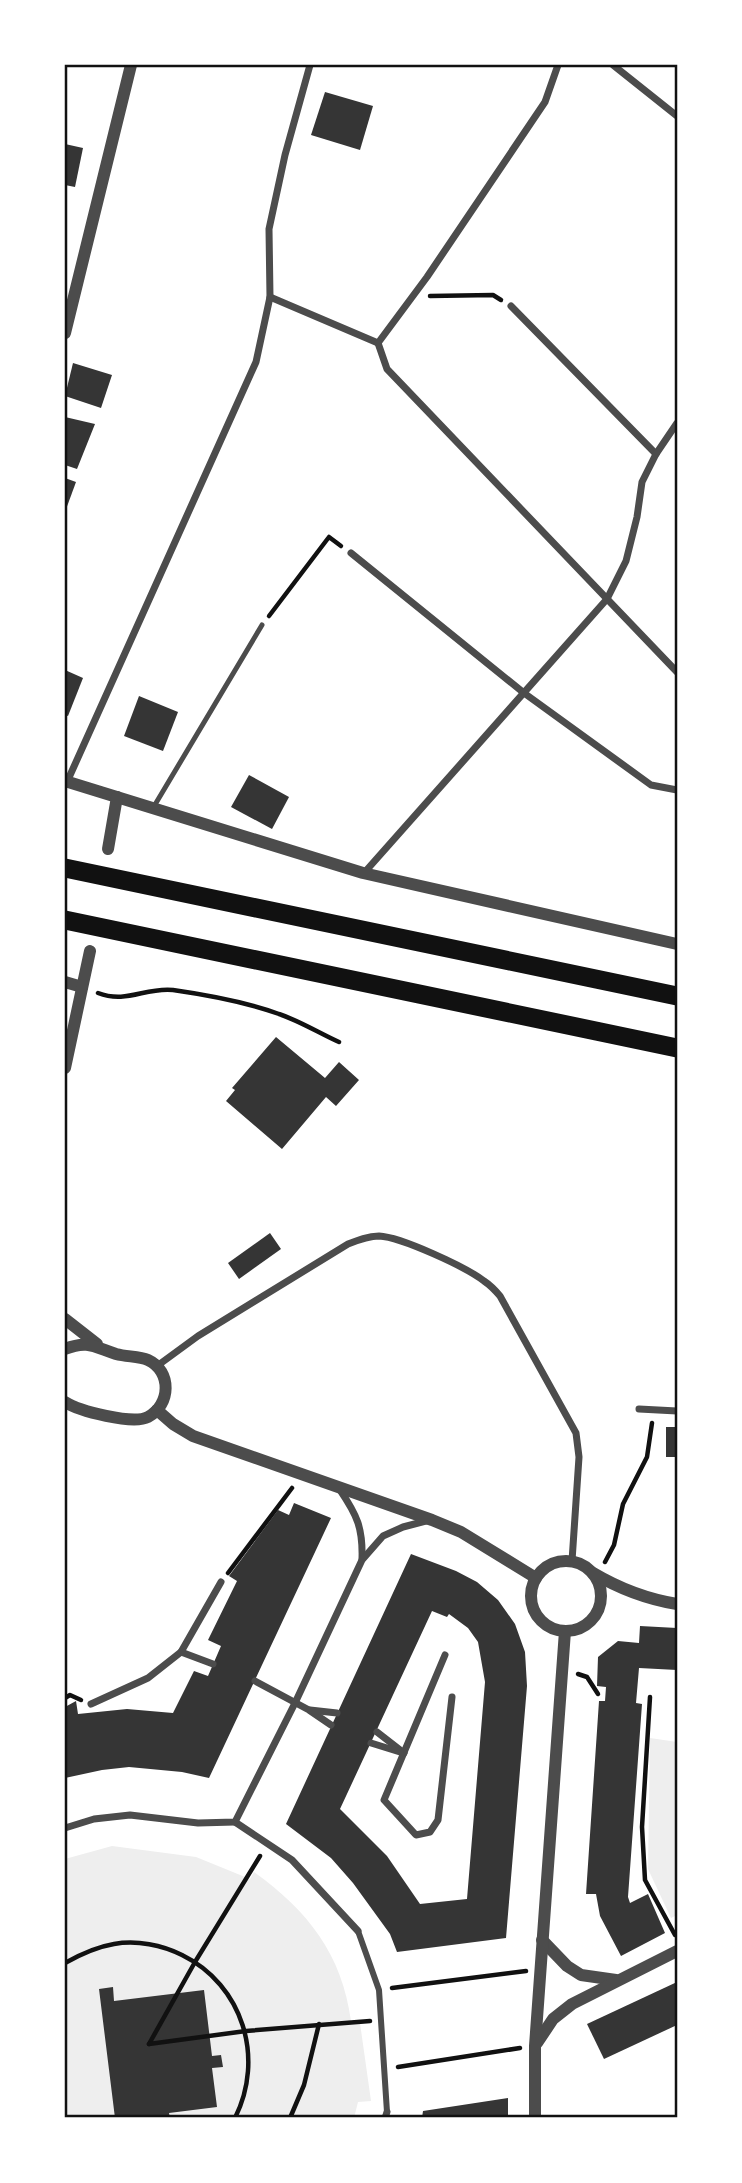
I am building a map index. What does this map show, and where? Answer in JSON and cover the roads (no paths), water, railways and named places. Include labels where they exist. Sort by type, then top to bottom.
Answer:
[{"type":"highway","points":[[65,868],[677,996]]},
{"type":"highway","points":[[65,920],[677,1048]]},
{"type":"street","points":[[65,333],[131,65]]},
{"type":"street","points":[[310,65],[285,155],[269,229],[270,297],[256,362],[66,781],[363,873],[677,944]]},
{"type":"street","points":[[378,343],[545,102],[558,65]]},
{"type":"street","points":[[613,65],[677,116]]},
{"type":"street","points":[[270,297],[378,343],[387,369],[677,673]]},
{"type":"street","points":[[511,306],[656,454]]},
{"type":"street","points":[[363,873],[607,599],[626,561],[638,517],[642,482],[656,454],[677,424]]},
{"type":"street","points":[[351,553],[524,693],[651,785],[677,790]]},
{"type":"street","points":[[108,849],[117,797]]},
{"type":"street","points":[[65,1068],[90,951]]},
{"type":"street","points":[[65,982],[82,987]]},
{"type":"street","points":[[157,1366],[210,1329],[348,1244],[368,1237],[393,1238],[461,1268],[483,1280],[500,1296],[576,1433],[579,1457],[572,1561]]},
{"type":"street","points":[[65,1319],[106,1350]]},
{"type":"street","points":[[65,1349],[88,1344],[143,1358],[157,1366],[164,1378],[166,1392],[157,1410],[149,1417],[135,1420],[65,1408]]},
{"type":"street","points":[[65,1402],[84,1410]]},
{"type":"street","points":[[639,1409],[677,1411]]},
{"type":"street","points":[[157,1410],[193,1436],[461,1532],[536,1578]]},
{"type":"street","points":[[338,1488],[352,1507],[359,1523],[363,1537],[362,1560]]},
{"type":"street","points":[[235,1822],[362,1560],[383,1536],[402,1527],[432,1520]]},
{"type":"street","points":[[595,1574],[601,1593],[600,1605],[587,1624],[565,1631],[553,1629],[543,1622],[536,1613],[532,1589],[542,1570],[561,1560],[583,1564],[621,1589],[677,1604]]},
{"type":"street","points":[[91,1704],[148,1678],[181,1652],[221,1582]]},
{"type":"street","points":[[535,2118],[535,2046],[565,1631]]},
{"type":"street","points":[[181,1652],[213,1664]]},
{"type":"street","points":[[445,1655],[384,1800],[416,1835],[423,1835],[435,1827],[438,1820],[452,1696]]},
{"type":"street","points":[[255,1681],[331,1725]]},
{"type":"street","points":[[309,1710],[337,1713]]},
{"type":"street","points":[[377,1732],[404,1753]]},
{"type":"street","points":[[371,1743],[404,1753]]},
{"type":"street","points":[[65,1828],[94,1819],[130,1815],[198,1823],[235,1822],[292,1860],[358,1931],[379,1990],[386,2115]]},
{"type":"street","points":[[542,1940],[581,1975],[617,1980]]},
{"type":"street","points":[[535,2046],[553,2019],[572,2004],[677,1951]]},
{"type":"lane","points":[[152,808],[262,625]]}]
